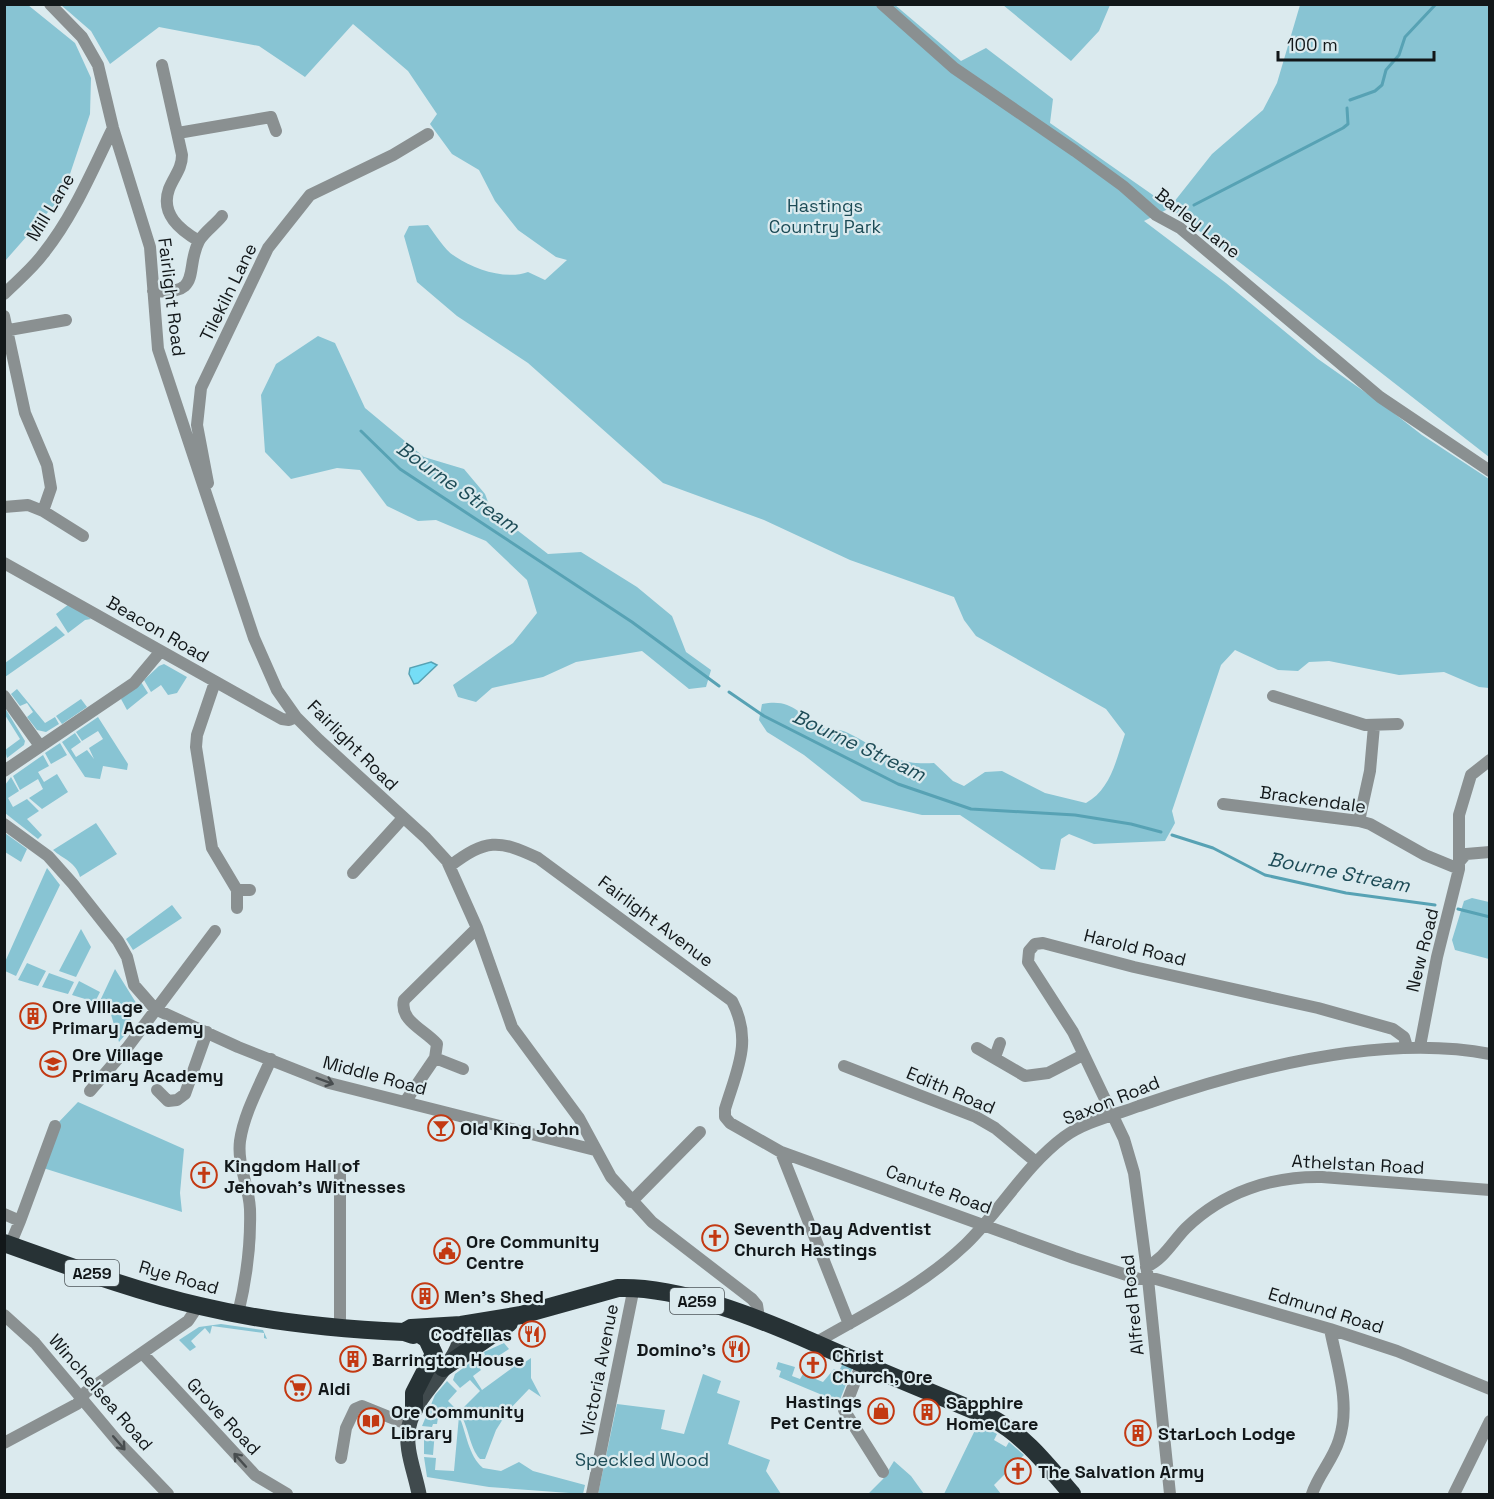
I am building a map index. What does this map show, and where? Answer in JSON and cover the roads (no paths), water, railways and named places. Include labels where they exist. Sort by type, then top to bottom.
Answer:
[{"type":"highway","name":"Rye Road","points":[[8,1244],[198,1306],[238,1314],[340,1329],[412,1334],[461,1328]]},
{"type":"highway","name":"A259","points":[[461,1328],[515,1319],[607,1290],[634,1287],[669,1293],[759,1318],[992,1418],[1013,1430],[1035,1450],[1072,1494]]},
{"type":"highway","points":[[443,1368],[515,1319]]},
{"type":"highway","points":[[411,1418],[414,1393],[434,1354],[427,1339],[412,1334]]},
{"type":"main road","points":[[419,1494],[408,1444],[411,1418],[443,1368],[457,1351],[461,1328]]},
{"type":"street","name":"Fairlight Road","points":[[50,4],[82,37],[98,65],[113,128],[150,247],[158,349],[254,638],[277,690],[296,717],[426,838],[450,867],[477,928],[512,1027],[579,1118],[595,1150],[631,1202],[708,1267],[747,1293],[757,1305],[759,1318]]},
{"type":"street","name":"Barley Lane","points":[[882,4],[954,68],[1075,151],[1123,186],[1156,215],[1180,228],[1380,397],[1490,471]]},
{"type":"street","points":[[162,65],[178,133],[182,167],[169,190],[167,205],[173,222],[200,241]]},
{"type":"street","points":[[269,103],[276,130]]},
{"type":"street","points":[[178,133],[271,117]]},
{"type":"street","name":"Mill Lane","points":[[4,294],[41,257],[54,240],[68,218],[113,128]]},
{"type":"street","name":"Tilekiln Lane","points":[[211,511],[197,425],[201,388],[268,248],[310,195],[393,155],[428,134]]},
{"type":"street","points":[[153,291],[172,292],[182,289],[192,275],[200,241],[222,216]]},
{"type":"street","points":[[4,316],[9,330],[25,413],[47,465],[51,488],[43,511]]},
{"type":"street","points":[[9,330],[66,320]]},
{"type":"street","points":[[4,507],[28,505],[43,511],[83,536]]},
{"type":"street","name":"Beacon Road","points":[[4,563],[282,719],[290,720],[296,717]]},
{"type":"street","points":[[4,771],[134,683],[160,652]]},
{"type":"street","points":[[215,682],[197,735],[198,768],[212,849],[237,890],[237,908]]},
{"type":"street","points":[[4,696],[40,746]]},
{"type":"street","points":[[1273,696],[1374,726],[1398,724]]},
{"type":"street","points":[[1359,821],[1370,771],[1374,726]]},
{"type":"street","name":"New Road","points":[[1414,1047],[1459,865],[1459,814],[1471,775],[1490,760]]},
{"type":"street","name":"Brackendale","points":[[1223,804],[1322,819],[1359,821],[1425,855],[1459,865]]},
{"type":"street","points":[[353,873],[403,818]]},
{"type":"street","points":[[4,824],[48,856],[73,884],[118,941],[127,957],[134,985],[155,1009]]},
{"type":"street","name":"Fairlight Avenue","points":[[450,867],[482,846],[496,843],[510,845],[538,858],[732,1001],[741,1018],[744,1036],[741,1056],[725,1109],[725,1117]]},
{"type":"street","points":[[1459,865],[1466,854],[1490,852]]},
{"type":"street","points":[[237,890],[250,890]]},
{"type":"street","points":[[405,1102],[435,1058],[437,1044],[427,1032],[406,1018],[402,1010],[404,1000],[477,928]]},
{"type":"street","points":[[90,1091],[127,1048],[215,932]]},
{"type":"street","name":"Harold Road","points":[[1112,1115],[1073,1032],[1028,962],[1029,951],[1035,944],[1043,943],[1134,967],[1318,1008],[1393,1029],[1414,1047]]},
{"type":"street","name":"Middle Road","points":[[155,1009],[329,1083],[488,1125],[595,1150]]},
{"type":"street","points":[[157,1090],[161,1097],[168,1101],[177,1100],[184,1094],[207,1032]]},
{"type":"street","points":[[995,1057],[1000,1043]]},
{"type":"street","points":[[1414,1047],[1457,1048],[1490,1054]]},
{"type":"street","name":"Saxon Road","points":[[815,1343],[935,1270],[984,1225],[1036,1162],[1065,1136],[1112,1115],[1212,1083],[1284,1066],[1414,1047]]},
{"type":"street","points":[[977,1048],[1025,1076],[1048,1073],[1083,1054]]},
{"type":"street","points":[[435,1058],[463,1069]]},
{"type":"street","points":[[238,1314],[249,1242],[250,1207],[240,1159],[240,1140],[245,1121],[271,1059]]},
{"type":"street","name":"Edith Road","points":[[844,1066],[976,1117],[995,1128],[1036,1162]]},
{"type":"street","name":"Alfred Road","points":[[1112,1115],[1124,1138],[1134,1173],[1170,1494]]},
{"type":"street","name":"Canute Road","points":[[725,1117],[730,1124],[781,1152],[1074,1258],[1139,1279],[1147,1273]]},
{"type":"street","name":"Rye Road","points":[[8,1244],[20,1221],[55,1126]]},
{"type":"street","points":[[631,1202],[700,1132]]},
{"type":"street","points":[[781,1152],[849,1324]]},
{"type":"street","points":[[340,1169],[340,1329]]},
{"type":"street","name":"Athelstan Road","points":[[1147,1273],[1180,1234],[1210,1209],[1246,1189],[1268,1181],[1296,1176],[1322,1177],[1490,1190]]},
{"type":"street","points":[[4,1214],[20,1221]]},
{"type":"street","name":"Edmund Road","points":[[1147,1273],[1156,1279],[1330,1329],[1397,1351],[1490,1389]]},
{"type":"street","name":"Victoria Avenue","points":[[592,1494],[634,1287]]},
{"type":"street","points":[[4,1443],[78,1404],[81,1398],[188,1321],[198,1306]]},
{"type":"street","name":"Winchelsea Road","points":[[4,1315],[34,1343],[119,1443],[168,1494]]},
{"type":"street","points":[[1312,1494],[1339,1440],[1343,1420],[1343,1389],[1330,1329]]},
{"type":"street","name":"Grove Road","points":[[143,1354],[255,1475],[287,1494]]},
{"type":"street","points":[[862,1363],[844,1410],[883,1472]]},
{"type":"street","points":[[342,1458],[346,1428],[355,1409],[362,1406],[411,1418]]},
{"type":"street","points":[[1454,1494],[1490,1421]]},
{"type":"waterway","points":[[1350,100],[1375,91],[1382,85],[1386,70],[1399,55],[1405,37],[1436,4]]},
{"type":"waterway","points":[[1194,205],[1343,128],[1348,124],[1347,108]]},
{"type":"waterway","name":"Bourne Stream","points":[[361,431],[400,469],[632,622],[719,686]]},
{"type":"waterway","name":"Bourne Stream","points":[[729,692],[764,716],[898,784],[971,809],[1075,815],[1131,824],[1161,832]]},
{"type":"waterway","name":"Bourne Stream","points":[[1172,835],[1213,848],[1265,875],[1346,893],[1435,905]]},
{"type":"waterway","name":"Bourne Stream","points":[[1458,909],[1490,917]]},
{"type":"place","name":"Ore VIllage Primary Academy","points":[[33,1016]]},
{"type":"place","name":"Ore Village Primary Academy","points":[[53,1064]]},
{"type":"place","name":"Old King John","points":[[441,1128]]},
{"type":"place","name":"Kingdom Hall of Jehovah's Witnesses","points":[[204,1175]]},
{"type":"place","name":"Seventh Day Adventist Church Hastings","points":[[715,1238]]},
{"type":"place","name":"Ore Community Centre","points":[[447,1251]]},
{"type":"place","name":"Men's Shed","points":[[425,1296]]},
{"type":"place","name":"Codfellas","points":[[532,1334]]},
{"type":"place","name":"Domino's","points":[[736,1349]]},
{"type":"place","name":"Barrington House","points":[[353,1359]]},
{"type":"place","name":"Christ Church, Ore","points":[[813,1365]]},
{"type":"place","name":"Aldi","points":[[298,1388]]},
{"type":"place","name":"Hastings Pet Centre","points":[[881,1411]]},
{"type":"place","name":"Sapphire Home Care","points":[[927,1412]]},
{"type":"place","name":"Ore Community Library","points":[[371,1421]]},
{"type":"place","name":"StarLoch Lodge","points":[[1138,1433]]},
{"type":"place","name":"The Salvation Army","points":[[1018,1471]]},
{"type":"park label","name":"Hastings Country Park","points":[[825,215]]},
{"type":"park label","name":"Speckled Wood","points":[[642,1459]]}]
